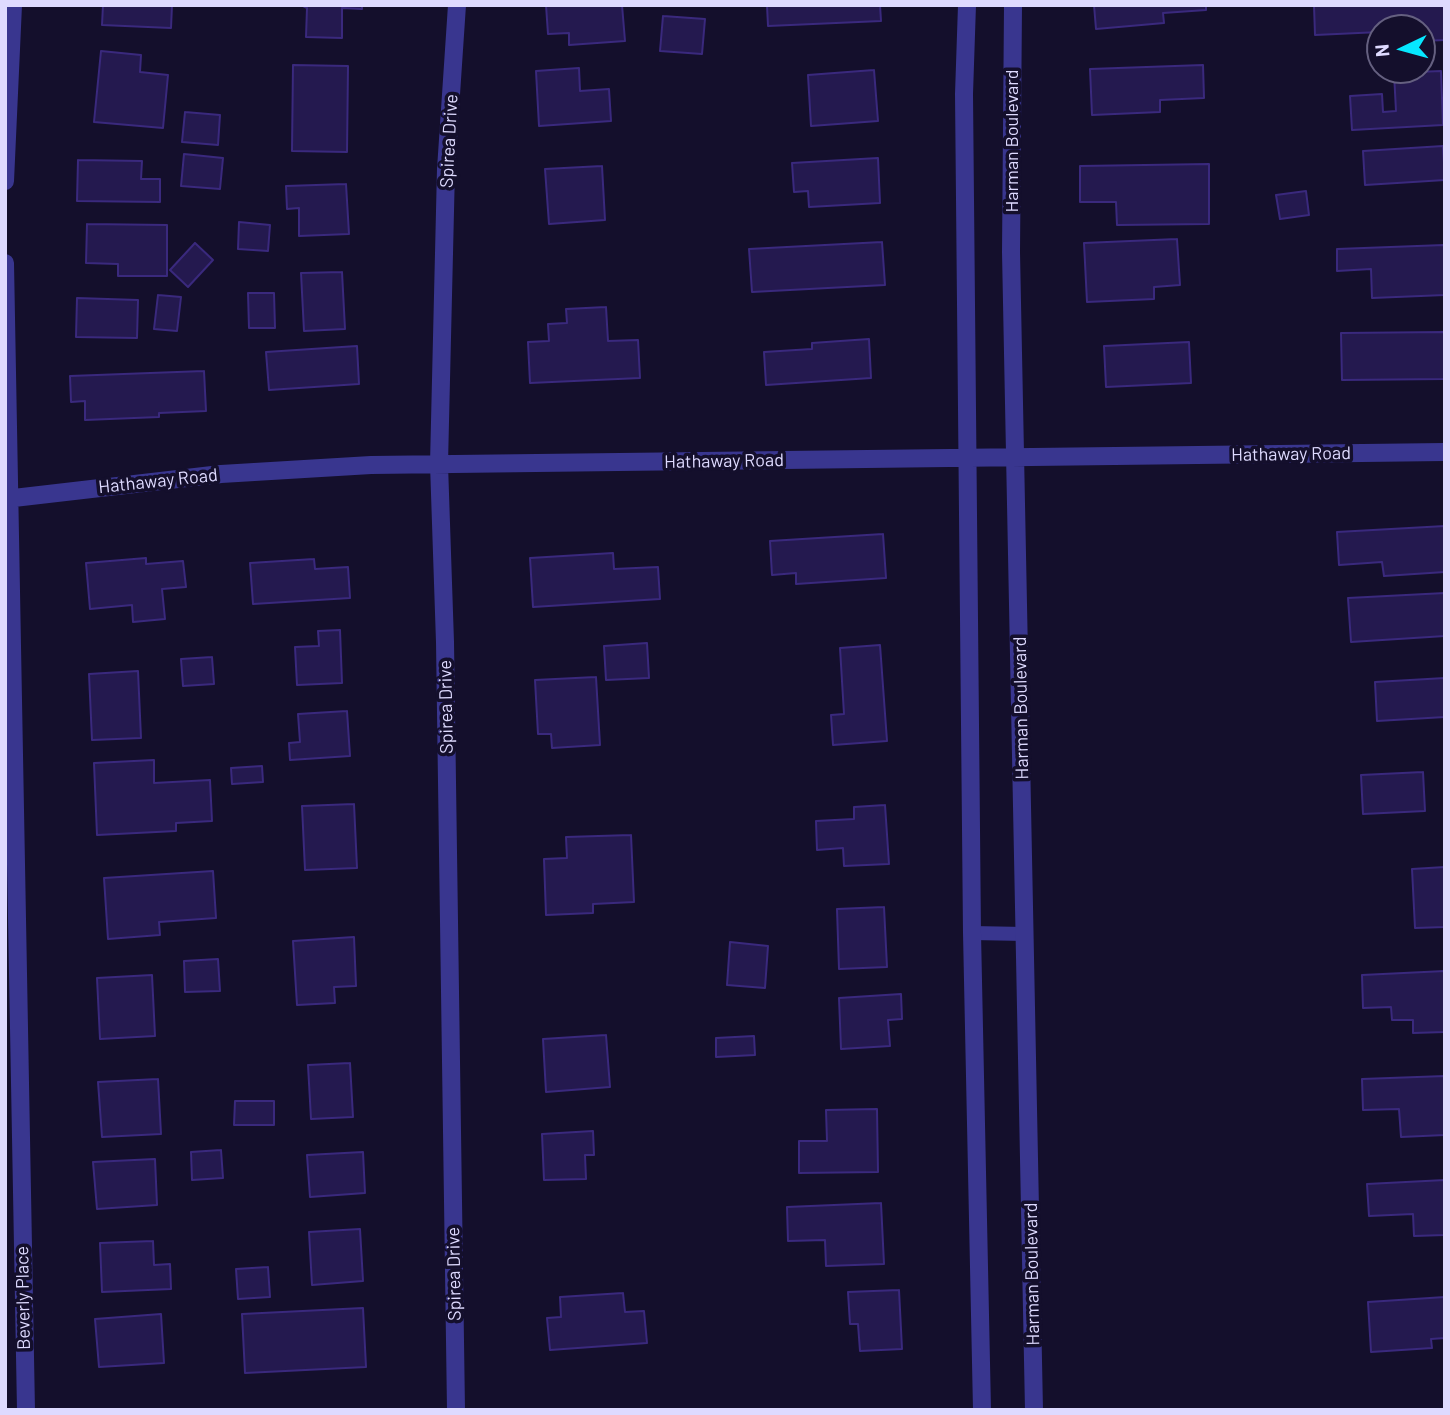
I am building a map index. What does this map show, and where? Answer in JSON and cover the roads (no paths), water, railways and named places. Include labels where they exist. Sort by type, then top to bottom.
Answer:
[{"type":"street","points":[[5,181],[13,5]]},
{"type":"street","name":"Spirea Drive","points":[[456,1410],[445,642],[439,464],[446,169],[457,5]]},
{"type":"street","points":[[967,5],[964,94],[972,933],[982,1410]]},
{"type":"street","name":"Harman Boulevard","points":[[1013,5],[1011,252],[1034,1410]]},
{"type":"street","name":"Beverly Place","points":[[5,263],[26,1410]]},
{"type":"street","name":"Hathaway Road","points":[[8,498],[221,474],[439,464],[1445,452]]},
{"type":"lane","points":[[972,933],[1025,934]]}]
